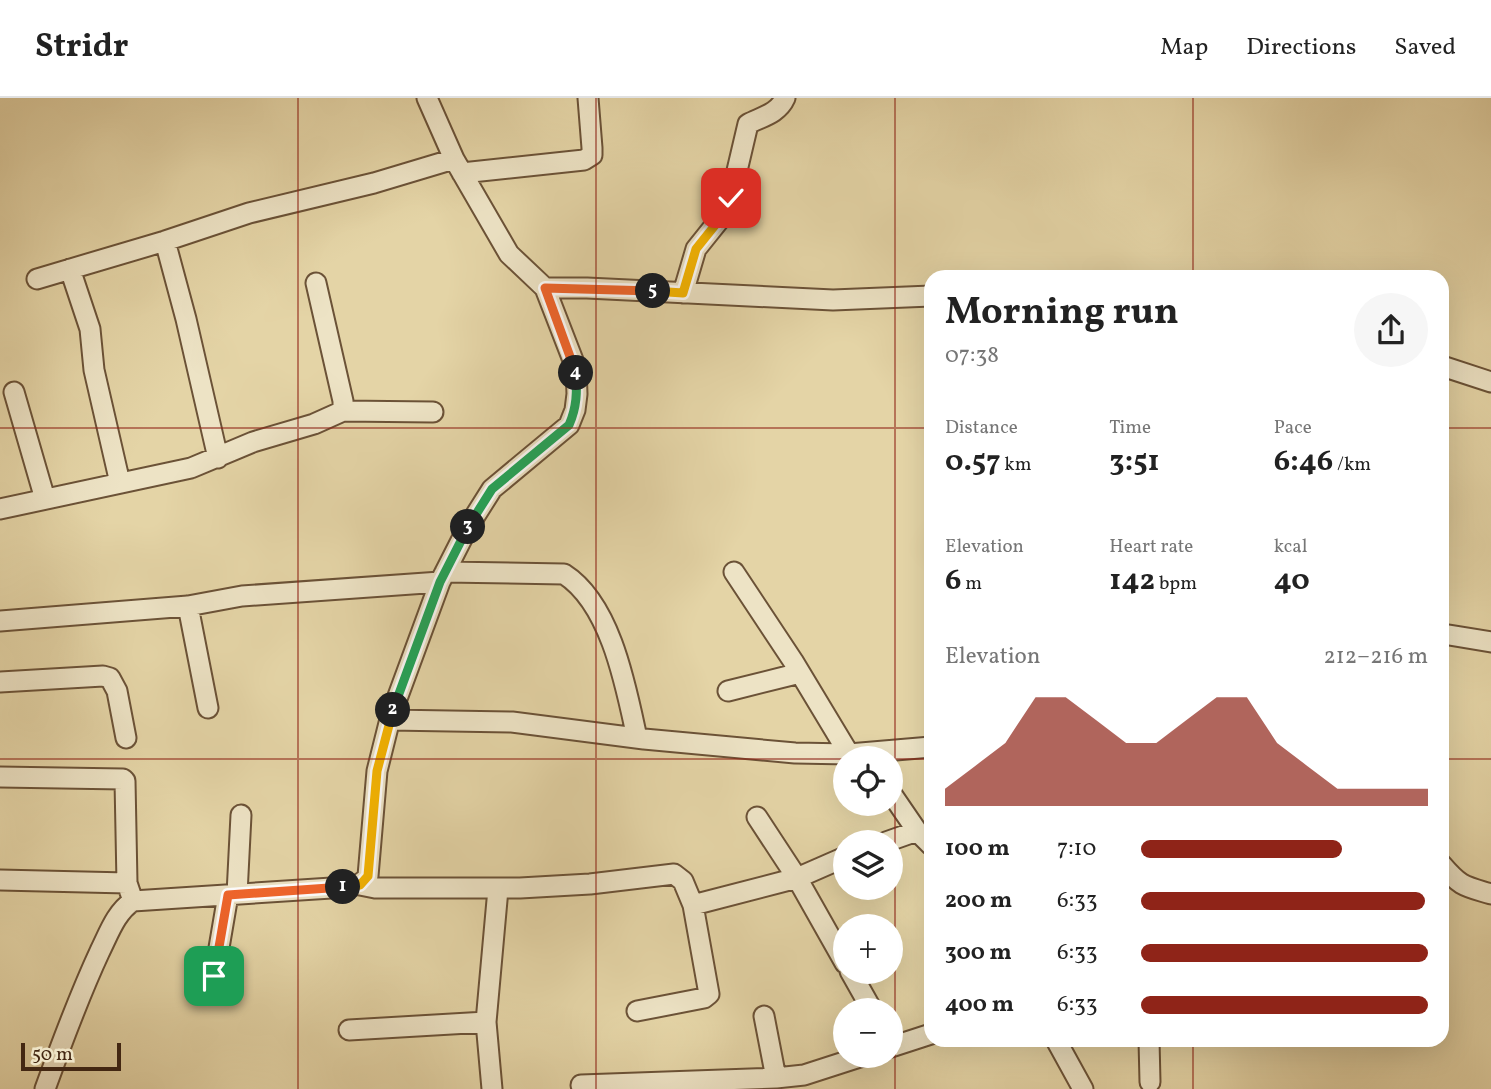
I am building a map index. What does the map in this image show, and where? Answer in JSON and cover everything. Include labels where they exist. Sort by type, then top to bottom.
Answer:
[{"type":"street","points":[[360,885],[368,876],[377,771],[390,720],[443,577],[468,527],[492,489],[569,425],[578,394],[576,368],[545,288],[509,254],[458,166],[427,98]]},
{"type":"street","points":[[37,279],[165,242],[249,213],[374,183],[458,166],[584,160],[592,155],[588,98]]},
{"type":"street","points":[[683,293],[696,249],[728,209],[748,124],[768,116],[785,98]]},
{"type":"street","points":[[165,242],[218,458]]},
{"type":"street","points":[[69,269],[90,329],[94,370],[120,483]]},
{"type":"street","points":[[316,283],[342,411]]},
{"type":"street","points":[[545,288],[833,300],[924,296]]},
{"type":"street","points":[[1449,368],[1491,382]]},
{"type":"street","points":[[14,393],[45,499]]},
{"type":"street","points":[[0,509],[191,468],[253,442],[314,424],[342,411],[433,412]]},
{"type":"street","points":[[734,572],[800,673],[853,746]]},
{"type":"street","points":[[0,621],[188,606],[242,596],[443,577],[564,574],[573,580],[607,627],[637,738]]},
{"type":"street","points":[[188,606],[208,708]]},
{"type":"street","points":[[1449,635],[1491,642]]},
{"type":"street","points":[[728,691],[800,673]]},
{"type":"street","points":[[0,682],[103,676],[110,678],[117,691],[126,738]]},
{"type":"street","points":[[390,720],[512,722],[637,738],[833,754]]},
{"type":"street","points":[[903,750],[924,748]]},
{"type":"street","points":[[0,777],[125,781],[130,892],[77,999],[45,1089]]},
{"type":"street","points":[[903,811],[924,838]]},
{"type":"street","points":[[214,976],[232,894],[241,816]]},
{"type":"street","points":[[757,817],[797,878],[833,942]]},
{"type":"street","points":[[903,836],[917,831]]},
{"type":"street","points":[[693,905],[797,878],[833,862]]},
{"type":"street","points":[[0,880],[130,892],[232,894],[360,885],[375,888],[498,889],[590,884],[674,874],[683,881],[693,905],[709,994],[704,998],[637,1011]]},
{"type":"street","points":[[1449,874],[1461,886],[1491,894]]},
{"type":"street","points":[[492,1089],[485,1022],[498,889]]},
{"type":"street","points":[[764,1016],[776,1078]]},
{"type":"street","points":[[348,1030],[485,1022]]},
{"type":"street","points":[[903,1042],[924,1036]]},
{"type":"street","points":[[1060,1047],[1083,1089]]},
{"type":"street","points":[[1149,1047],[1150,1082]]},
{"type":"street","points":[[581,1085],[754,1084],[804,1075],[833,1066]]},
{"type":"route","points":[[214,976],[228,895],[347,887],[360,885],[368,876],[377,771],[391,715],[440,582],[468,527],[492,489],[569,425],[575,410],[578,394],[576,368],[545,288],[683,293],[696,249],[728,209],[731,198]]}]
